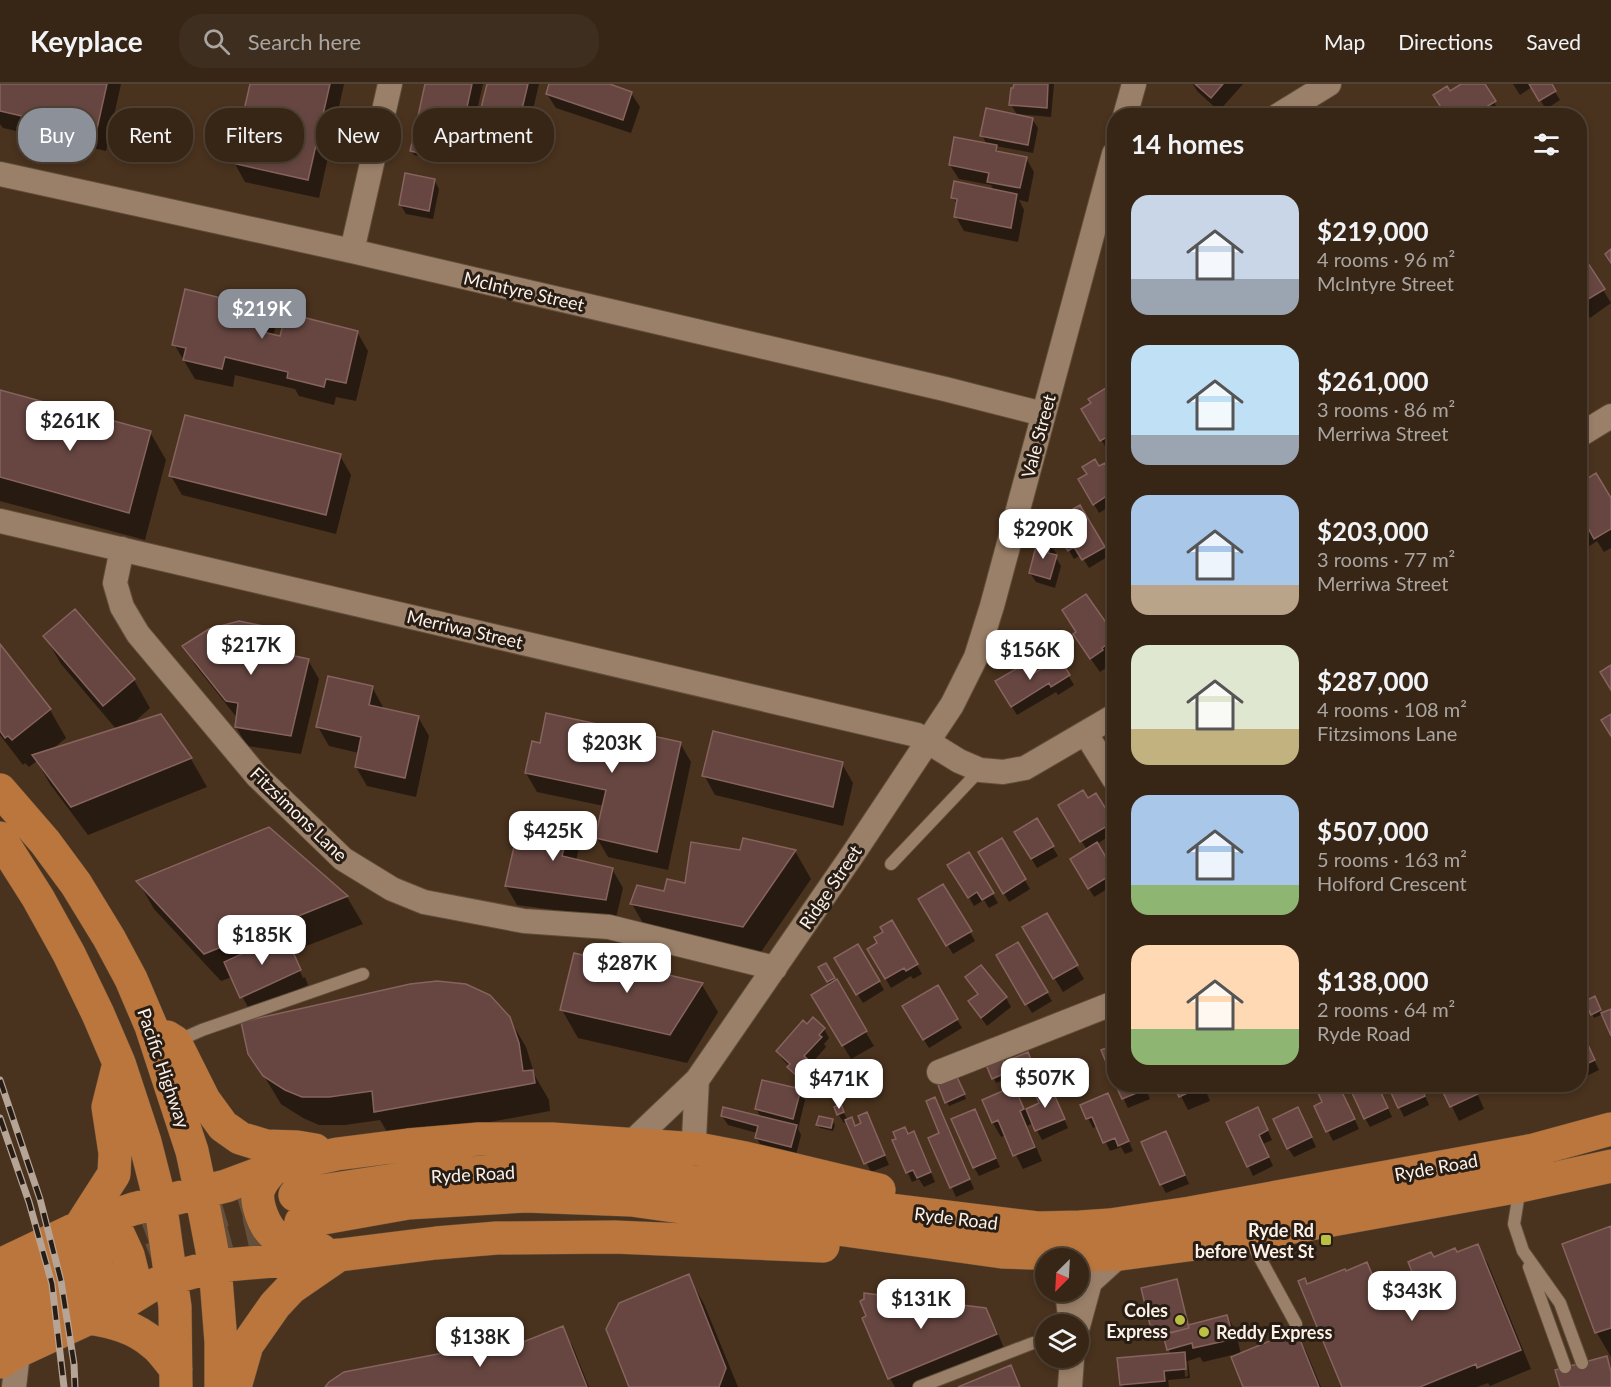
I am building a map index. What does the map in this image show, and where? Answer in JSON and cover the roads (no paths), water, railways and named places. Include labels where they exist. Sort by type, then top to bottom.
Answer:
[{"type":"highway","name":"Pacific Highway","points":[[0,790],[45,842],[76,884],[163,1034],[192,1151],[215,1266],[221,1342],[221,1387]]},
{"type":"highway","points":[[0,838],[38,898],[69,954],[98,1014],[119,1063],[145,1142],[160,1201],[175,1306],[176,1378]]},
{"type":"highway","points":[[163,1034],[223,1126],[240,1138],[266,1146],[297,1147],[337,1154]]},
{"type":"highway","points":[[80,1227],[114,1174],[115,1153],[108,1107],[119,1063]]},
{"type":"highway","name":"Ryde Road","points":[[1611,1129],[1534,1150],[1190,1213],[1110,1225],[1044,1247],[1002,1252],[631,1200],[526,1196],[298,1209],[428,1175],[549,1171],[624,1174],[833,1203],[1044,1247],[1121,1254],[1247,1235],[1520,1186],[1611,1166]]},
{"type":"highway","points":[[0,1265],[80,1227],[160,1201],[226,1186],[274,1168],[337,1154],[408,1144],[479,1139],[552,1139],[698,1149],[745,1158],[1044,1247]]},
{"type":"highway","points":[[274,1168],[263,1179],[258,1193],[262,1217],[273,1234],[285,1241],[340,1255]]},
{"type":"highway","points":[[0,1298],[133,1275],[128,1255],[117,1231],[107,1226],[80,1227]]},
{"type":"highway","points":[[5,1347],[112,1277],[149,1287],[171,1278],[215,1266],[340,1255],[436,1243],[544,1236],[615,1237],[1002,1252]]},
{"type":"highway","points":[[235,1387],[247,1345],[275,1305],[291,1287],[340,1255]]},
{"type":"highway","points":[[89,1318],[112,1277]]},
{"type":"highway","points":[[5,1347],[89,1318],[111,1321],[134,1329],[155,1344],[176,1378]]},
{"type":"street","points":[[352,251],[390,84]]},
{"type":"street","points":[[1127,108],[1134,84]]},
{"type":"street","points":[[1290,108],[1329,84]]},
{"type":"street","name":"McIntyre Street","points":[[1,174],[352,251],[945,389],[1043,414]]},
{"type":"street","name":"Vale Street","points":[[928,742],[952,705],[976,657],[992,606],[1107,180]]},
{"type":"street","points":[[1094,228],[1107,220]]},
{"type":"street","points":[[1587,431],[1611,416]]},
{"type":"street","name":"Merriwa Street","points":[[0,521],[917,735],[928,742]]},
{"type":"street","name":"Fitzsimons Lane","points":[[122,549],[116,582],[123,607],[138,634],[257,776],[343,859],[392,889],[424,902],[524,921],[609,927],[775,968]]},
{"type":"street","points":[[928,742],[958,761],[980,770],[1003,772],[1025,768],[1107,720]]},
{"type":"street","points":[[1086,734],[1107,768]]},
{"type":"street","name":"Ridge Street","points":[[631,1143],[697,1080],[928,742]]},
{"type":"street","points":[[939,1072],[1107,1006]]},
{"type":"street","points":[[697,1080],[694,1138],[698,1149]]},
{"type":"street","points":[[1081,1314],[1090,1282],[1121,1254]]},
{"type":"street","points":[[5,1347],[17,1360],[14,1387]]},
{"type":"street","points":[[1070,1387],[1071,1368]]},
{"type":"lane","points":[[891,864],[980,770]]},
{"type":"lane","points":[[163,1034],[202,1030],[363,974]]},
{"type":"lane","points":[[1520,1186],[1514,1224],[1565,1367]]},
{"type":"lane","points":[[1247,1235],[1296,1324]]},
{"type":"lane","points":[[1523,1251],[1560,1303],[1582,1363]]},
{"type":"lane","points":[[919,1387],[1035,1343]]},
{"type":"tunnel","points":[[100,1252],[164,1228],[242,1205],[295,1195]]},
{"type":"tunnel","points":[[106,1278],[153,1259],[296,1223]]},
{"type":"railway","points":[[0,1080],[40,1199],[61,1281],[74,1364],[75,1387]]},
{"type":"railway","points":[[0,1118],[29,1202],[52,1284],[64,1387]]},
{"type":"place","name":"Ryde Rd before West St","points":[[1326,1240]]},
{"type":"place","name":"Coles Express","points":[[1180,1320]]},
{"type":"place","name":"Reddy Express","points":[[1204,1332]]}]
